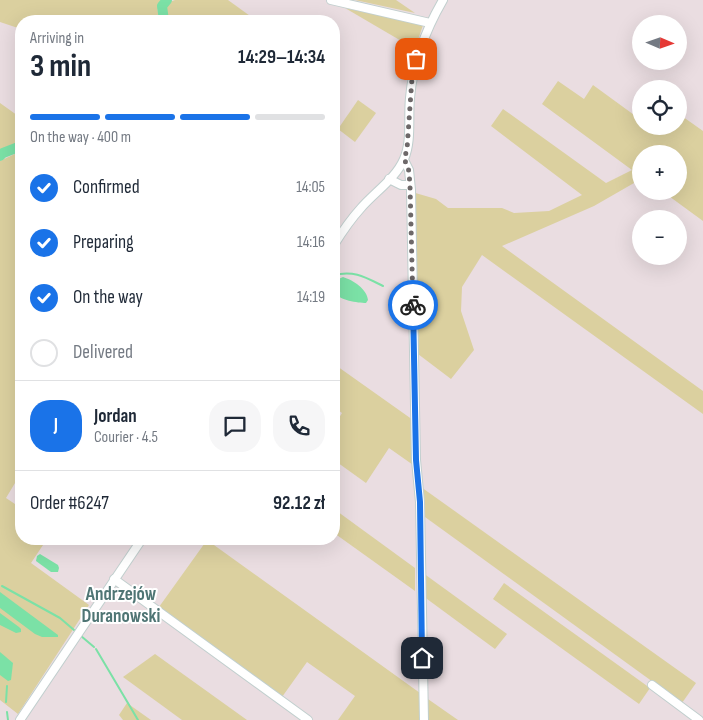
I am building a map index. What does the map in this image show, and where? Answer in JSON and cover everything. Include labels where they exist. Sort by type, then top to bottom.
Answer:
[{"type":"street","points":[[331,0],[430,23]]},
{"type":"street","points":[[340,236],[350,220],[390,179],[404,160],[407,149],[412,78],[419,49],[430,23],[443,0]]},
{"type":"street","points":[[404,160],[409,170],[410,186],[416,460],[420,502],[424,720]]},
{"type":"street","points":[[390,179],[401,185],[410,186]]},
{"type":"street","points":[[20,720],[138,545]]},
{"type":"street","points":[[114,579],[308,720]]},
{"type":"street","points":[[652,685],[699,720]]},
{"type":"shaded area","points":[[0,0],[163,0],[158,7],[159,15],[15,15],[15,27],[0,22]]},
{"type":"shaded area","points":[[175,0],[228,0],[249,15],[167,15],[167,3]]},
{"type":"shaded area","points":[[355,0],[396,0],[415,13]]},
{"type":"shaded area","points":[[345,8],[423,25],[415,49]]},
{"type":"shaded area","points":[[558,81],[584,99],[593,85],[632,113],[632,135],[687,135],[687,120],[703,131],[703,221],[674,200],[687,200],[687,145],[632,145],[632,170],[542,104]]},
{"type":"shaded area","points":[[358,100],[376,113],[355,142],[340,131],[340,126]]},
{"type":"shaded area","points":[[0,103],[15,114],[15,144],[0,153]]},
{"type":"shaded area","points":[[503,109],[606,183],[632,170],[632,184],[594,206],[502,246],[703,391],[703,414],[482,255],[462,287],[461,311],[474,350],[451,379],[418,354],[412,192],[436,199],[448,208],[502,208],[514,213],[549,211],[582,195],[491,126]]},
{"type":"shaded area","points":[[15,154],[15,483],[6,498],[15,504],[15,545],[43,545],[31,563],[89,605],[18,714],[0,700],[0,161]]},
{"type":"shaded area","points":[[343,277],[351,280],[362,289],[367,296],[368,300],[366,303],[340,298],[340,278]]},
{"type":"shaded area","points":[[340,368],[413,420],[416,467],[389,448],[366,483],[340,464],[340,416],[342,413],[340,412]]},
{"type":"shaded area","points":[[421,487],[696,683],[682,703],[425,517],[421,511]]},
{"type":"shaded area","points":[[340,513],[415,568],[415,591],[340,537]]},
{"type":"shaded area","points":[[203,545],[214,545],[420,693],[422,720],[338,720],[355,696],[307,662],[282,697],[159,607]]},
{"type":"shaded area","points":[[40,554],[58,565],[58,572],[51,572],[36,561],[37,556]]},
{"type":"shaded area","points":[[423,573],[507,634],[495,649],[423,596]]},
{"type":"shaded area","points":[[504,583],[650,688],[639,704],[493,599]]},
{"type":"shaded area","points":[[0,592],[58,635],[58,637],[42,637],[35,634],[0,608]]},
{"type":"shaded area","points":[[0,613],[19,627],[21,632],[16,633],[0,625]]},
{"type":"shaded area","points":[[0,652],[13,663],[11,680],[8,681],[0,675]]},
{"type":"shaded area","points":[[155,654],[247,720],[182,720],[123,677]]},
{"type":"shaded area","points":[[425,697],[458,720],[426,720]]},
{"type":"shaded area","points":[[127,703],[151,720],[123,720],[119,715]]},
{"type":"waterway","points":[[163,15],[162,6],[167,0]]},
{"type":"waterway","points":[[0,156],[15,148]]},
{"type":"waterway","points":[[340,274],[348,273],[365,277],[383,286]]},
{"type":"waterway","points":[[2,586],[60,618],[74,630]]},
{"type":"waterway","points":[[81,636],[94,647]]},
{"type":"waterway","points":[[96,649],[138,720]]},
{"type":"waterway","points":[[6,702],[7,686]]},
{"type":"waterway","points":[[7,712],[8,720]]},
{"type":"way so far","points":[[413,305],[410,186],[409,170],[404,160],[407,149],[412,78],[416,59]]},
{"type":"district","name":"Andrzejów Duranowski","points":[[121,604]]},
{"type":"route","points":[[413,305],[416,460],[420,502],[422,658]]}]
